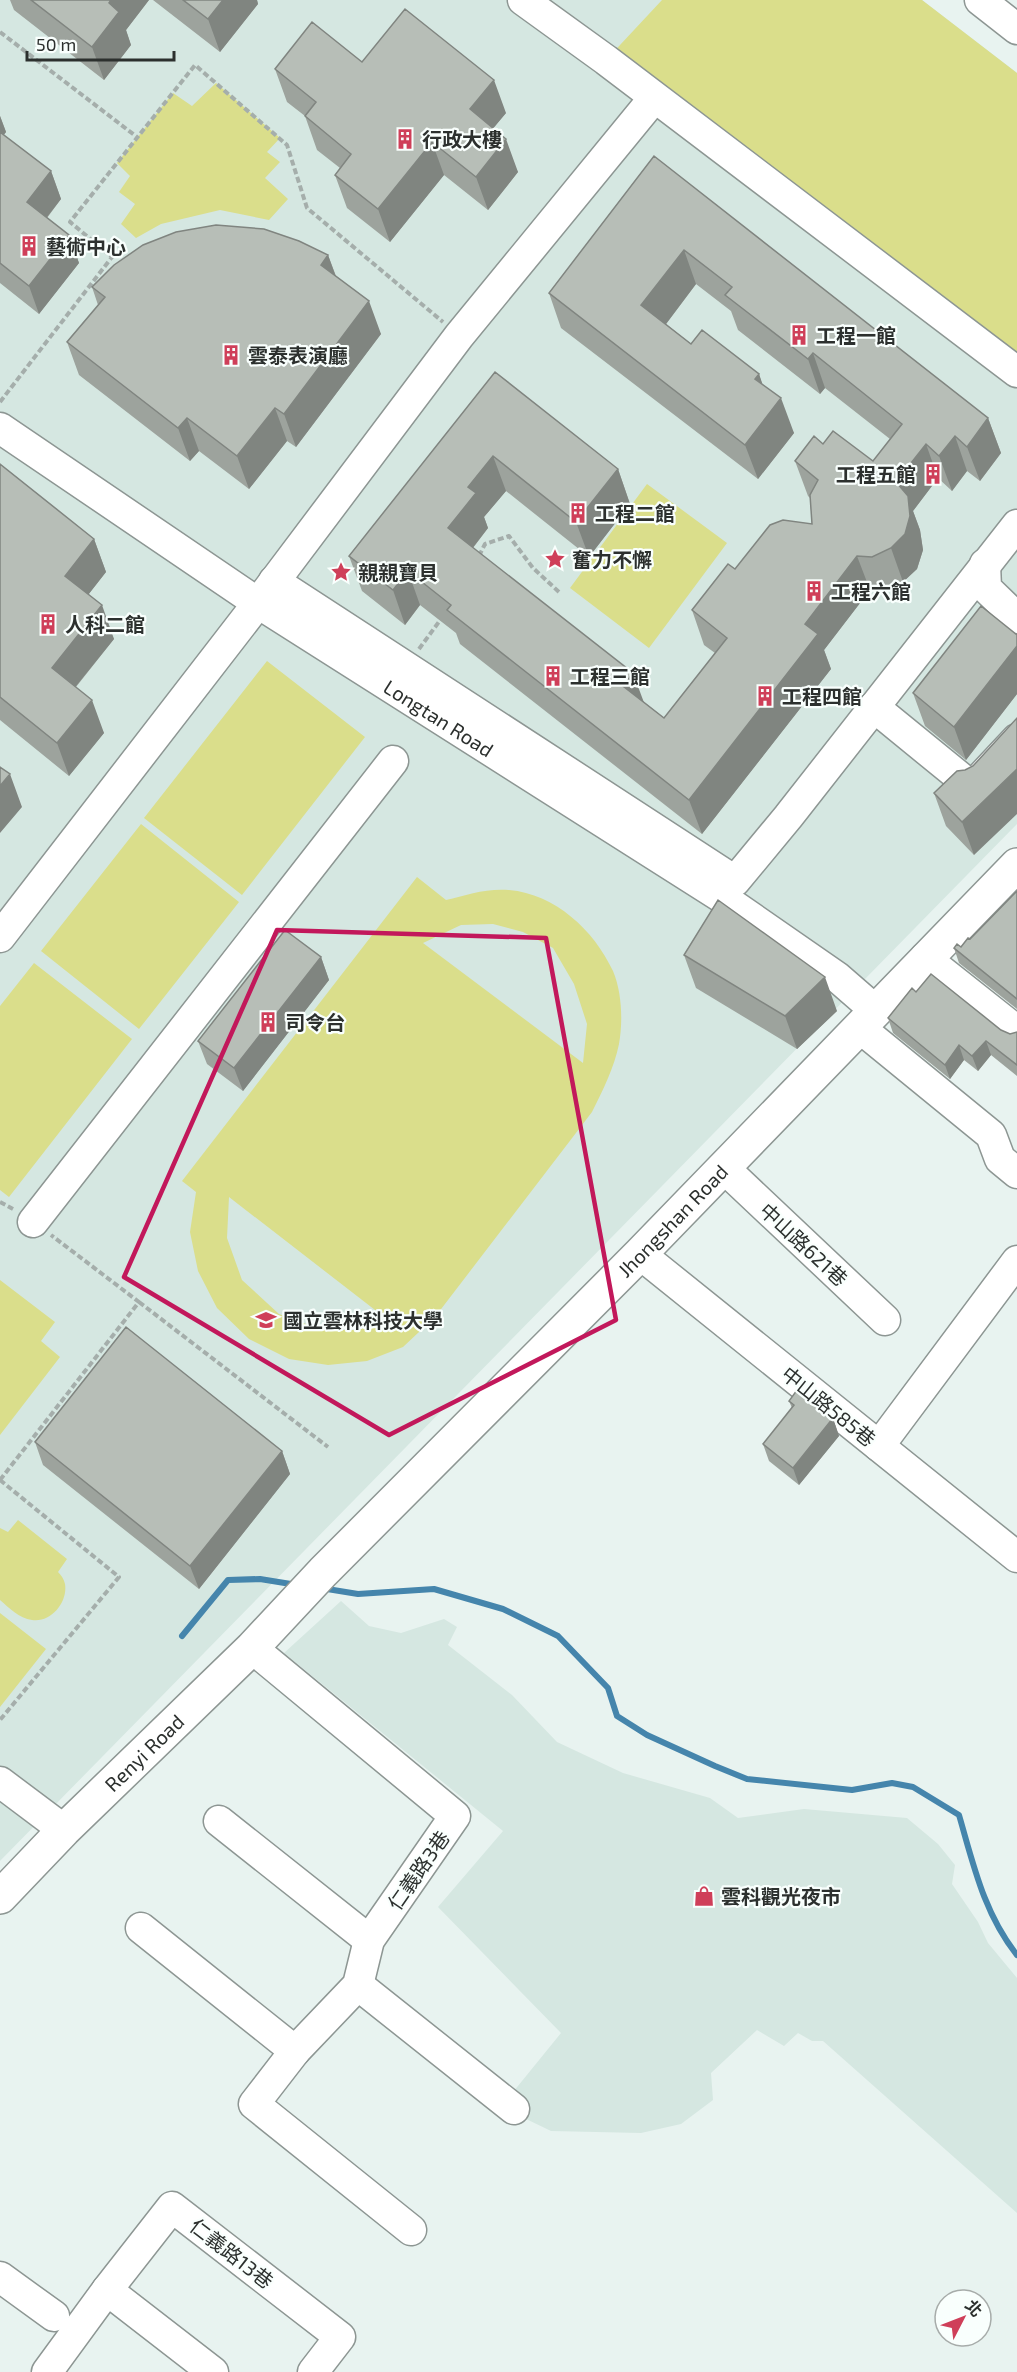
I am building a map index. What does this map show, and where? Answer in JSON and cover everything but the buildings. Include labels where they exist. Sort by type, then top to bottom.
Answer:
[{"type":"main road","name":"Jhongshan Road","points":[[288,1608],[640,1254],[1017,865]]},
{"type":"main road","name":"Renyi Road","points":[[0,1898],[64,1830],[252,1648],[288,1608]]},
{"type":"street","points":[[523,0],[1017,372]]},
{"type":"street","points":[[980,0],[1017,28]]},
{"type":"street","points":[[0,937],[266,592],[459,336],[654,98]]},
{"type":"street","points":[[0,414],[266,592],[735,881],[788,817],[1017,525]]},
{"type":"street","name":"Longtan Road","points":[[0,429],[266,592],[726,900],[837,977],[868,1019]]},
{"type":"street","points":[[985,564],[986,588],[1017,618]]},
{"type":"street","points":[[874,707],[972,787],[1017,739]]},
{"type":"street","points":[[33,1222],[393,762]]},
{"type":"street","points":[[925,958],[1017,1031]]},
{"type":"street","points":[[868,1019],[991,1135],[1000,1158],[1017,1173]]},
{"type":"street","name":"中山路621巷","points":[[724,1168],[885,1320]]},
{"type":"street","name":"中山路585巷","points":[[640,1254],[1017,1557]]},
{"type":"street","points":[[879,1446],[1017,1261]]},
{"type":"street","name":"仁義路3巷","points":[[252,1648],[455,1816],[369,1940],[358,1985],[295,2051],[254,2103],[411,2230]]},
{"type":"street","points":[[0,1782],[64,1830]]},
{"type":"street","points":[[219,1821],[369,1940]]},
{"type":"street","points":[[141,1928],[295,2051]]},
{"type":"street","points":[[358,1985],[514,2109]]},
{"type":"street","name":"仁義路13巷","points":[[47,2372],[172,2207],[340,2337],[313,2372]]},
{"type":"street","points":[[0,2277],[54,2316]]},
{"type":"street","points":[[107,2290],[213,2372]]},
{"type":"path","points":[[0,32],[137,137]]},
{"type":"path","points":[[0,402],[112,257],[70,222],[195,65],[287,145],[307,208],[459,336]]},
{"type":"path","points":[[475,565],[485,544],[508,536],[533,568],[559,592]]},
{"type":"path","points":[[419,650],[445,613]]},
{"type":"path","points":[[0,1202],[33,1222],[328,1447]]},
{"type":"path","points":[[0,1720],[119,1577],[0,1480],[139,1302]]},
{"type":"highlighted area","points":[[277,930],[546,938],[616,1320],[389,1435],[124,1277]]},
{"type":"shaded area","name":"國立雲林科技大學","points":[[0,0],[922,0],[1017,73],[1017,824],[0,1861]]},
{"type":"shaded area","name":"雲科觀光夜市","points":[[341,1601],[369,1626],[401,1633],[444,1619],[457,1627],[448,1645],[512,1695],[557,1742],[623,1773],[710,1798],[738,1818],[804,1809],[907,1818],[938,1844],[955,1865],[952,1884],[978,1922],[988,1943],[1017,1978],[1017,2213],[823,2041],[812,2041],[798,2033],[784,2046],[757,2030],[711,2073],[713,2100],[681,2124],[641,2133],[551,2131],[501,2107],[561,2033],[438,1907],[503,1831],[284,1653]]},
{"type":"green space","points":[[662,0],[922,0],[1017,73],[1017,372],[606,60]]},
{"type":"green space","points":[[216,83],[280,138],[267,152],[280,162],[265,178],[288,199],[269,220],[220,210],[161,224],[136,238],[121,224],[135,204],[119,192],[130,176],[117,163],[173,93],[192,106]]},
{"type":"green space","points":[[647,484],[727,543],[649,648],[570,588]]},
{"type":"green space","points":[[267,661],[365,737],[242,895],[144,818]]},
{"type":"green space","points":[[141,824],[239,902],[139,1029],[41,951]]},
{"type":"green space","points":[[417,877],[446,900],[493,890],[526,893],[542,899],[557,907],[584,928],[613,971],[621,1007],[619,1044],[611,1070],[592,1112],[435,1317],[403,1347],[367,1361],[328,1365],[289,1359],[249,1339],[217,1308],[198,1271],[190,1232],[196,1192],[182,1181]],"holes":[[[493,924],[523,932],[553,948],[574,984],[587,1024],[583,1063],[423,943],[461,925]],[[229,1197],[388,1320],[358,1330],[322,1330],[279,1314],[242,1280],[227,1238]]]},
{"type":"green space","points":[[34,963],[132,1039],[9,1197],[0,1190],[0,1006]]},
{"type":"green space","points":[[0,1280],[55,1322],[41,1341],[60,1357],[0,1435]]},
{"type":"green space","points":[[18,1520],[67,1559],[58,1572],[65,1584],[64,1598],[52,1615],[39,1620],[23,1617],[0,1600],[0,1528],[8,1532]]},
{"type":"green space","points":[[0,1613],[46,1649],[0,1707]]},
{"type":"waterway","points":[[182,1636],[228,1580],[260,1579],[297,1585]]},
{"type":"waterway","points":[[321,1588],[358,1594],[434,1589],[503,1609],[558,1636],[608,1688],[617,1716],[647,1735],[747,1779],[852,1790],[892,1783],[913,1787],[959,1815],[988,1905],[996,1923],[1017,1955]]},
{"type":"place","name":"行政大樓","points":[[405,139]]},
{"type":"place","name":"藝術中心","points":[[29,246]]},
{"type":"place","name":"工程一館","points":[[799,335]]},
{"type":"place","name":"雲泰表演廳","points":[[231,355]]},
{"type":"place","name":"工程五館","points":[[933,474]]},
{"type":"place","name":"工程二館","points":[[578,513]]},
{"type":"place","name":"奮力不懈","points":[[555,559]]},
{"type":"place","name":"親親寶貝","points":[[341,572]]},
{"type":"place","name":"工程六館","points":[[814,591]]},
{"type":"place","name":"人科二館","points":[[48,624]]},
{"type":"place","name":"工程三館","points":[[553,676]]},
{"type":"place","name":"工程四館","points":[[765,696]]},
{"type":"place","name":"司令台","points":[[268,1022]]},
{"type":"place","name":"國立雲林科技大學","points":[[266,1320]]},
{"type":"place","name":"雲科觀光夜市","points":[[704,1896]]}]
